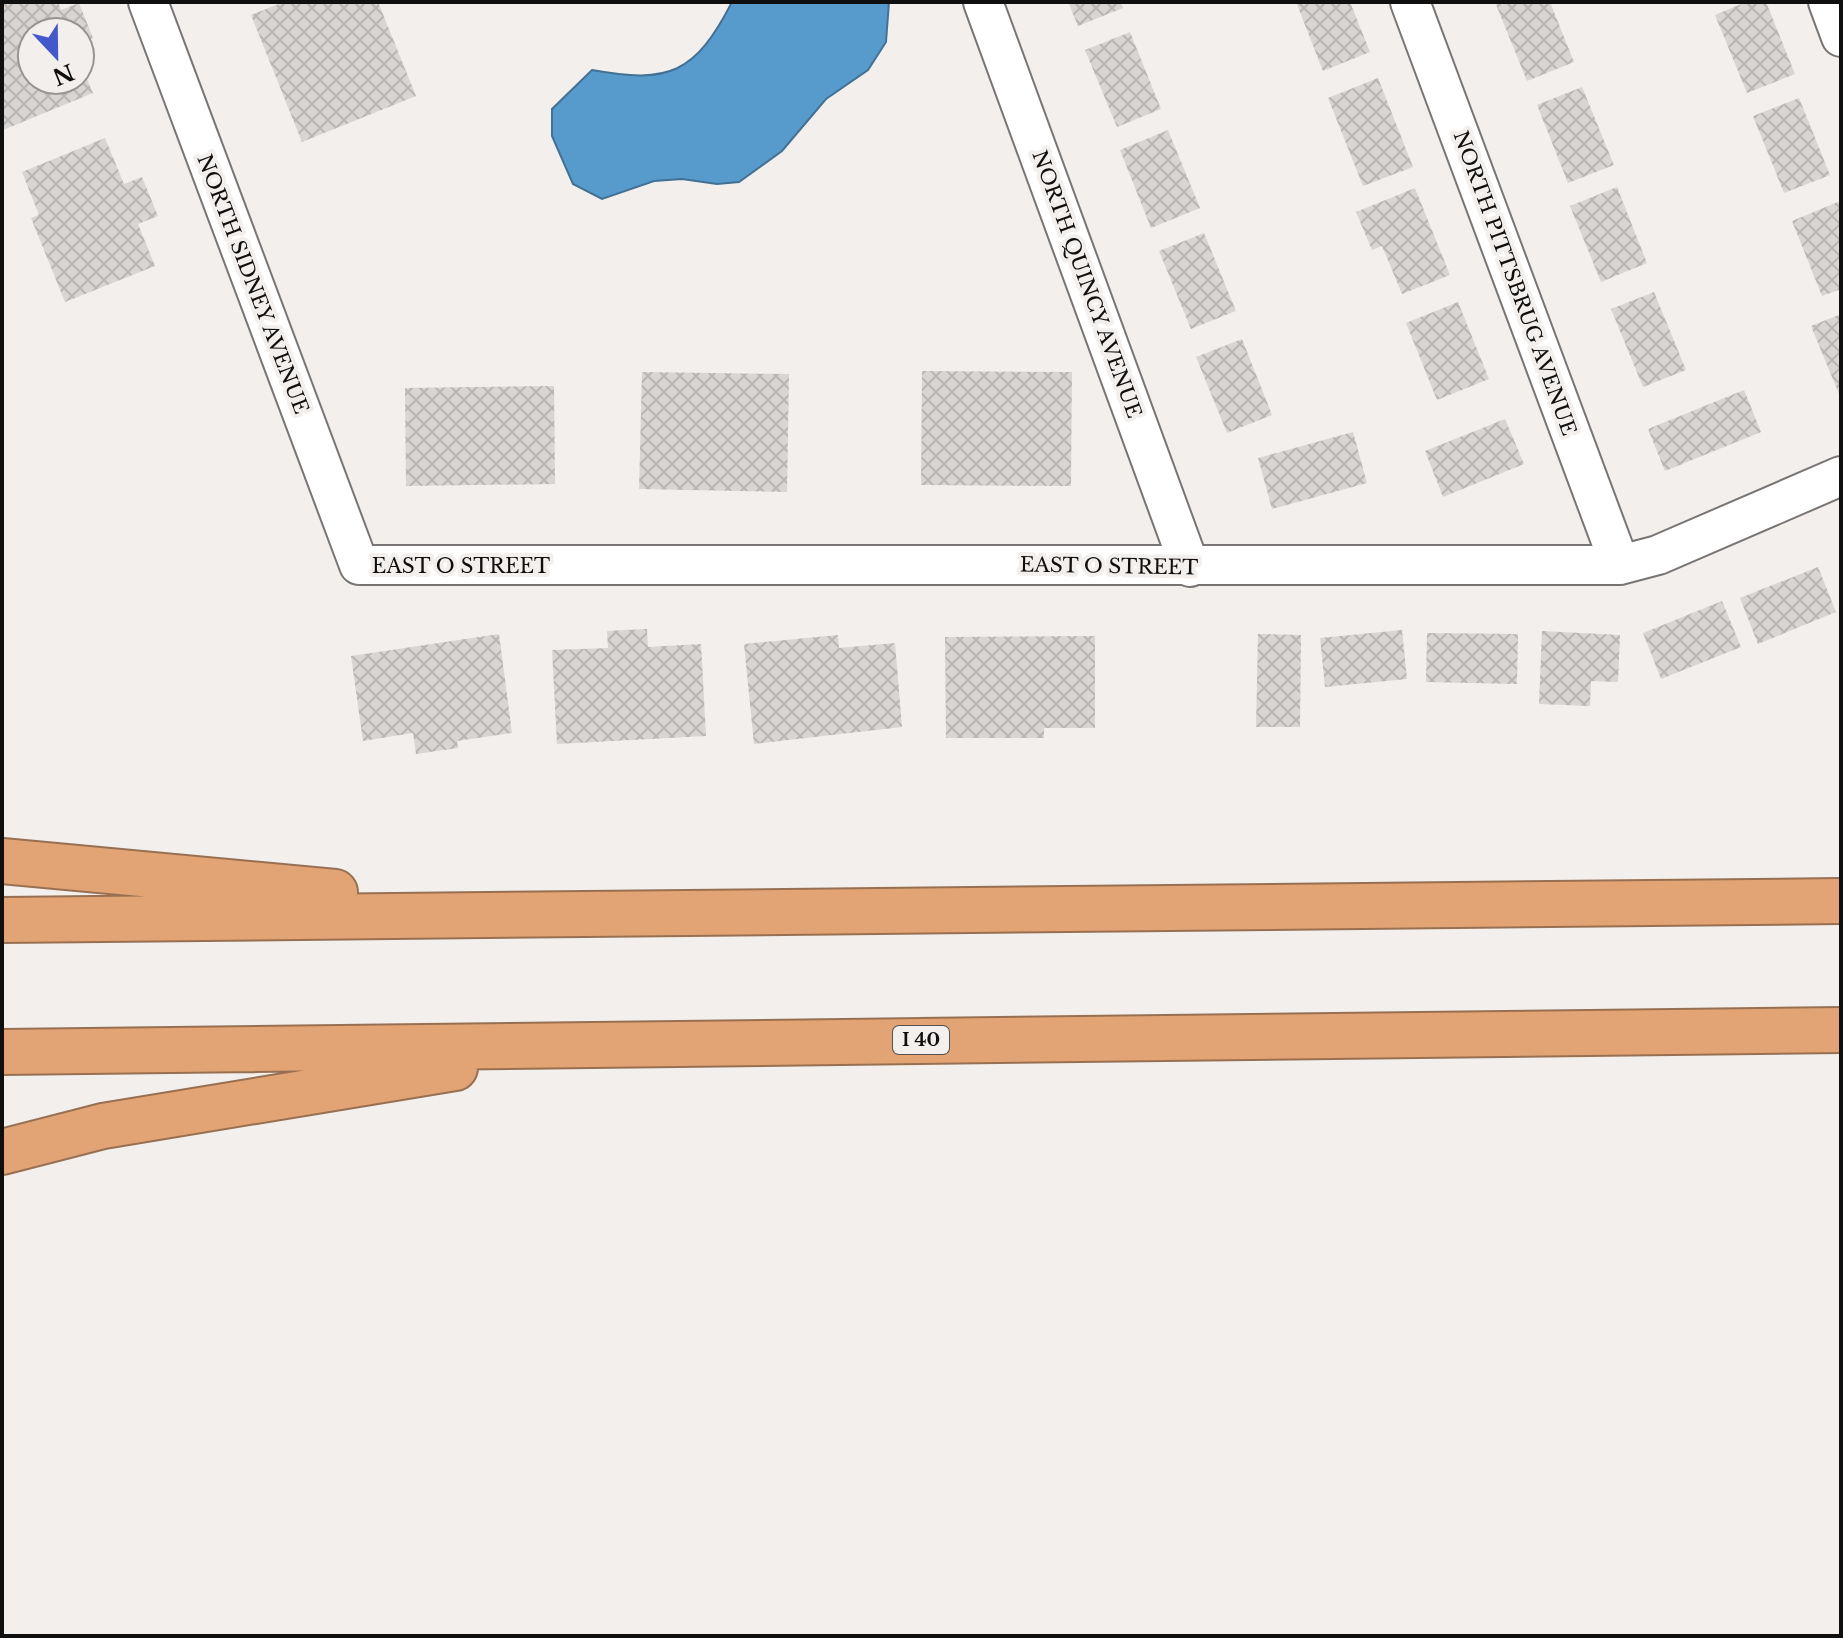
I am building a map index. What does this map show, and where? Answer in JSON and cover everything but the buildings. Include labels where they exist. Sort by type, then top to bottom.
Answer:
[{"type":"highway","points":[[2,861],[572,915]]},
{"type":"highway","points":[[2,920],[1841,901]]},
{"type":"highway","name":"I 40","points":[[2,1052],[1841,1030]]},
{"type":"highway","points":[[2,1152],[103,1126],[599,1044]]},
{"type":"street","name":"NORTH SIDNEY AVENUE","points":[[148,2],[359,565]]},
{"type":"street","name":"NORTH QUINCY AVENUE","points":[[983,2],[1190,567]]},
{"type":"street","name":"NORTH PITTSBRUG AVENUE","points":[[1410,2],[1620,565]]},
{"type":"street","points":[[1828,2],[1841,37]]},
{"type":"street","name":"EAST O STREET","points":[[359,565],[1620,565],[1658,555],[1841,476]]},
{"type":"water","points":[[732,2],[889,2],[886,42],[868,70],[826,99],[782,151],[739,182],[654,181],[602,199],[573,184],[552,136],[552,109],[592,70],[641,75],[660,74],[677,68],[692,59],[705,45]]}]
